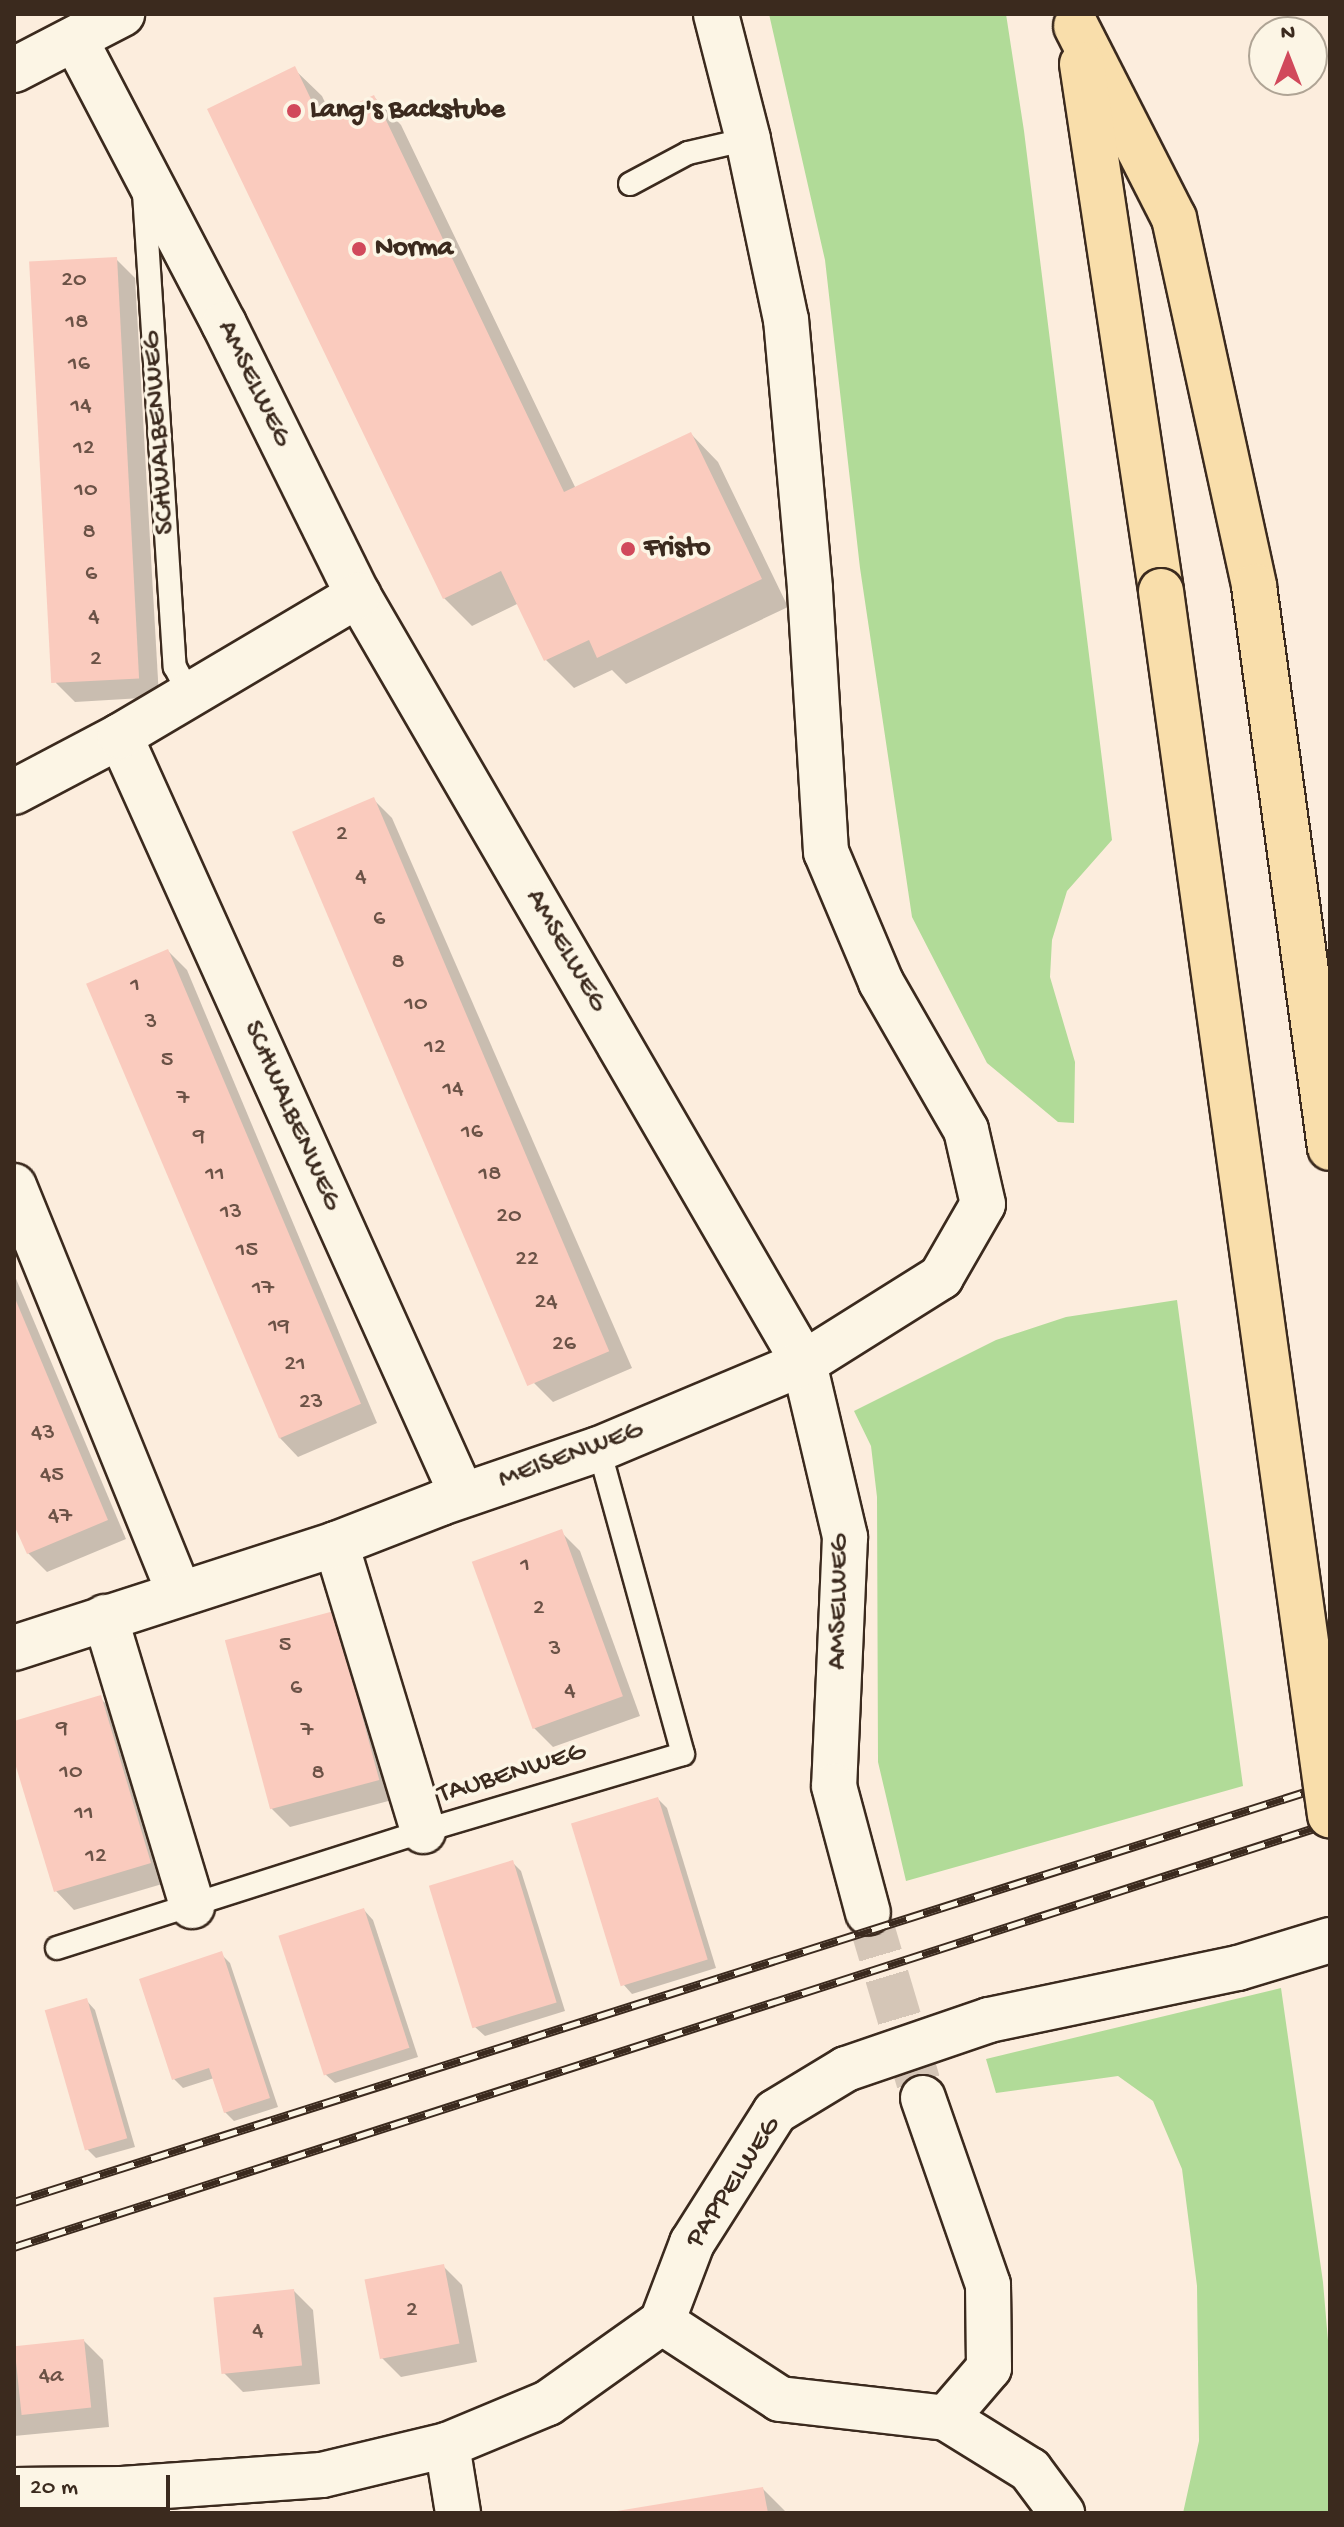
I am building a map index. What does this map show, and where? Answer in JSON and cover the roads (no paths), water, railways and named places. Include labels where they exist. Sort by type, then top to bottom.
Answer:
[{"type":"highway","points":[[1075,20],[1174,218],[1254,586],[1330,1148]]},
{"type":"highway","points":[[1075,20],[1161,591],[1330,1815]]},
{"type":"street","points":[[686,14],[721,34]]},
{"type":"street","points":[[14,70],[117,15]]},
{"type":"street","name":"MEISENWEG","points":[[14,1648],[179,1592],[336,1544],[462,1495],[599,1449],[804,1363],[941,1277],[983,1204],[966,1130],[881,982],[826,852],[810,588],[786,320],[748,139],[721,34]]},
{"type":"street","name":"AMSELWEG","points":[[75,39],[143,167],[358,595],[804,1363],[845,1537],[834,1786],[868,1913]]},
{"type":"street","points":[[14,792],[120,736],[358,595]]},
{"type":"street","name":"SCHWALBENWEG","points":[[120,736],[462,1495]]},
{"type":"street","points":[[14,1186],[179,1592]]},
{"type":"street","points":[[336,1544],[423,1831]]},
{"type":"street","points":[[105,1617],[192,1906]]},
{"type":"street","name":"PAPPELWEG","points":[[662,2322],[692,2243],[775,2112],[846,2069],[989,2020],[1238,1968],[1330,1940]]},
{"type":"street","points":[[923,2098],[988,2285],[989,2368],[946,2418]]},
{"type":"street","points":[[14,2490],[122,2489],[322,2475],[447,2445],[548,2403],[662,2322],[780,2399],[946,2418],[1030,2470],[1062,2513]]},
{"type":"street","points":[[447,2445],[458,2513]]},
{"type":"lane","points":[[630,184],[688,153],[748,139]]},
{"type":"lane","name":"SCHWALBENWEG","points":[[143,167],[175,667],[190,695]]},
{"type":"lane","name":"TAUBENWEG","points":[[57,1948],[423,1831],[683,1754],[599,1449]]},
{"type":"tunnel","points":[[868,1913],[923,2098]]},
{"type":"railway","points":[[14,2202],[1330,1784]]},
{"type":"railway","points":[[14,2247],[1330,1823]]},
{"type":"place","name":"Lang's Backstube","points":[[294,111]]},
{"type":"place","name":"Norma","points":[[359,249]]},
{"type":"place","name":"Fristo","points":[[628,549]]}]
